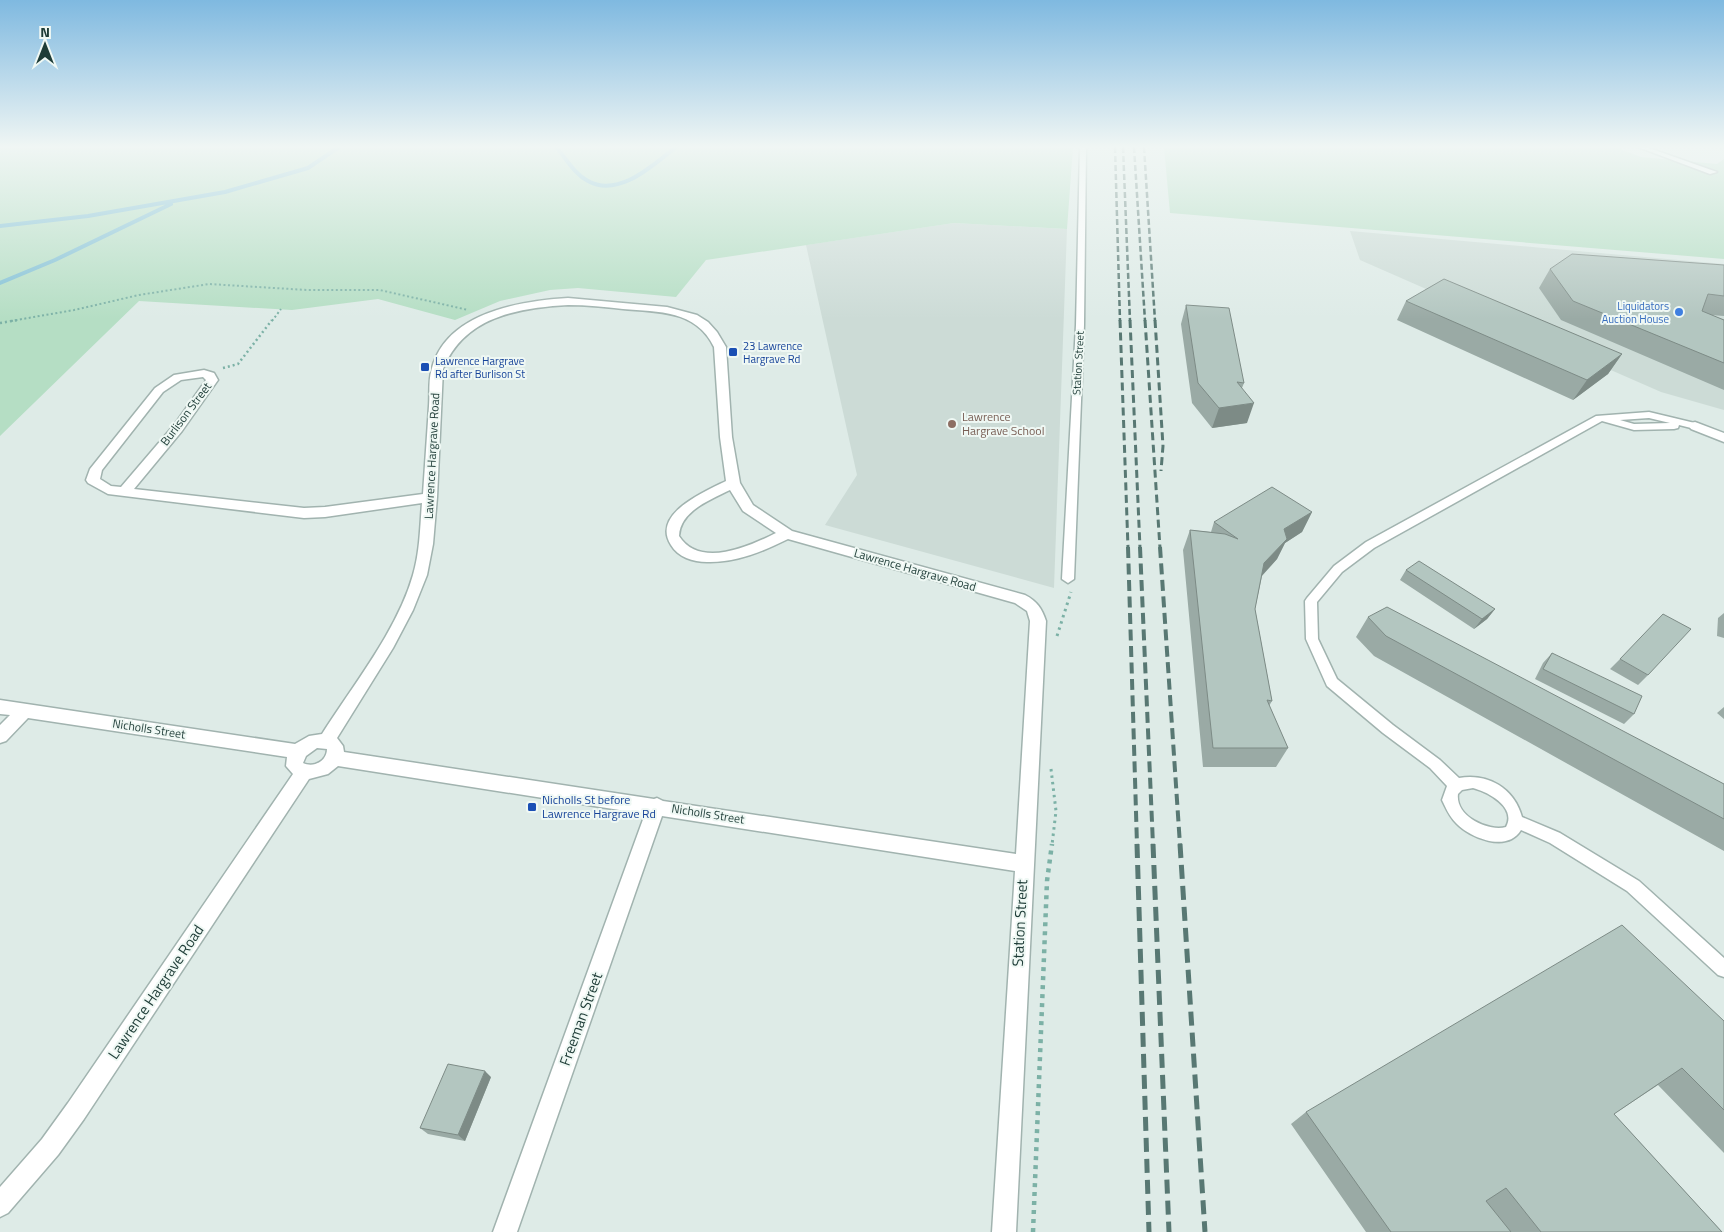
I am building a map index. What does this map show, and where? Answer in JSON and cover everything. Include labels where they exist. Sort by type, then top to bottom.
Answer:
[{"type":"street","name":"Lawrence Hargrave Road","points":[[326,741],[388,644],[414,593],[426,544],[437,369],[444,349],[458,335],[485,319],[499,313],[530,305],[574,301],[673,311],[698,320],[709,328],[717,338],[720,347],[726,437],[733,483],[748,508],[786,534],[1020,599],[1032,606],[1037,615]]},
{"type":"street","name":"Burlison Street","points":[[124,492],[178,428],[212,380],[210,376],[204,373],[178,377],[159,390],[96,469],[93,480],[108,490],[124,492],[304,513],[325,512],[430,497]]},
{"type":"street","points":[[1696,426],[1724,438]]},
{"type":"street","points":[[733,483],[708,496],[676,520],[672,527],[671,535],[681,549],[690,554],[718,557],[756,549],[786,534]]},
{"type":"street","name":"Station Street","points":[[1004,1232],[1038,630],[1037,615]]},
{"type":"street","name":"Nicholls Street","points":[[0,707],[298,752]]},
{"type":"street","points":[[0,736],[25,710]]},
{"type":"street","points":[[315,741],[326,741],[335,746],[334,758],[321,770],[304,772],[295,766],[294,762],[298,752],[315,741]]},
{"type":"street","name":"Nicholls Street","points":[[334,758],[657,806],[1024,864]]},
{"type":"street","name":"Lawrence Hargrave Road","points":[[0,1205],[50,1147],[76,1111],[304,772]]},
{"type":"street","name":"Freeman Street","points":[[505,1232],[657,806]]},
{"type":"lane","name":"Station Street","points":[[1068,579],[1080,325],[1082,204]]},
{"type":"lane","points":[[1456,786],[1435,764],[1332,682],[1312,639],[1311,601],[1338,569],[1370,545],[1600,418],[1634,427],[1696,426]]},
{"type":"lane","points":[[1473,782],[1494,790],[1510,804],[1515,812],[1516,820],[1514,828],[1508,833],[1499,836],[1488,835],[1471,828],[1457,816],[1452,807],[1450,799],[1452,791],[1456,786],[1473,782]]},
{"type":"lane","points":[[1516,820],[1555,838],[1633,886],[1724,969]]},
{"type":"path","points":[[0,323],[74,310],[139,295],[209,284],[307,290],[380,290],[476,312],[485,319]]},
{"type":"path","points":[[204,373],[238,364],[281,309]]},
{"type":"path","points":[[1056,642],[1071,592],[1068,579]]},
{"type":"path","points":[[1033,1232],[1047,881],[1056,811],[1051,766]]},
{"type":"shaded area","name":"Lawrence Hargrave School","points":[[954,223],[1067,229],[1054,588],[825,525],[857,475],[806,245]]},
{"type":"shaded area","points":[[1350,231],[1724,264],[1724,410],[1661,392],[1360,260]]},
{"type":"green space","points":[[0,204],[1069,204],[1067,229],[954,223],[706,260],[676,297],[578,288],[550,290],[500,301],[455,320],[378,299],[292,310],[139,301],[0,436]]},
{"type":"green space","points":[[1169,204],[1724,204],[1724,259],[1170,213]]},
{"type":"building","points":[[1572,254],[1724,265],[1724,296],[1708,294],[1702,311],[1724,320],[1724,363],[1573,301],[1550,269]]},
{"type":"building","points":[[1444,279],[1622,354],[1587,380],[1406,301]]},
{"type":"building","points":[[1186,305],[1229,308],[1244,383],[1237,382],[1254,403],[1219,408],[1198,383]]},
{"type":"building","points":[[1272,487],[1312,512],[1284,529],[1287,539],[1264,563],[1255,609],[1272,701],[1267,700],[1288,748],[1213,748],[1190,530],[1225,534],[1238,539],[1214,522]]},
{"type":"building","points":[[1419,561],[1495,609],[1482,619],[1406,570]]},
{"type":"building","points":[[1387,607],[1724,784],[1724,819],[1386,636],[1368,617]]},
{"type":"building","points":[[1663,614],[1691,629],[1648,675],[1620,659]]},
{"type":"building","points":[[1552,653],[1642,696],[1634,714],[1543,669]]},
{"type":"building","points":[[1622,925],[1724,1021],[1724,1110],[1682,1068],[1614,1114],[1722,1232],[1541,1232],[1506,1188],[1486,1201],[1511,1232],[1391,1232],[1306,1112]]},
{"type":"building","points":[[448,1064],[485,1071],[458,1135],[420,1128]]},
{"type":"waterway","points":[[0,226],[88,216],[154,204]]},
{"type":"waterway","points":[[0,283],[55,260],[170,204]]},
{"type":"railway","points":[[1117,204],[1120,321]]},
{"type":"railway","points":[[1125,204],[1130,321]]},
{"type":"railway","points":[[1138,204],[1145,321]]},
{"type":"railway","points":[[1148,204],[1155,321]]},
{"type":"railway","points":[[1120,320],[1128,548]]},
{"type":"railway","points":[[1130,320],[1140,548]]},
{"type":"railway","points":[[1145,320],[1160,548]]},
{"type":"railway","points":[[1155,320],[1163,446],[1161,471]]},
{"type":"railway","points":[[1128,547],[1137,845]]},
{"type":"railway","points":[[1140,547],[1153,845]]},
{"type":"railway","points":[[1160,547],[1180,845]]},
{"type":"railway","points":[[1137,844],[1149,1232]]},
{"type":"railway","points":[[1153,844],[1169,1232]]},
{"type":"railway","points":[[1180,844],[1205,1232]]},
{"type":"place","name":"Liquidators Auction House","points":[[1679,312]]},
{"type":"place","name":"23 Lawrence Hargrave Rd","points":[[733,352]]},
{"type":"place","name":"Lawrence Hargrave Rd after Burlison St","points":[[425,367]]},
{"type":"place","name":"Lawrence Hargrave School","points":[[952,424]]},
{"type":"place","name":"Nicholls St before Lawrence Hargrave Rd","points":[[532,807]]}]
